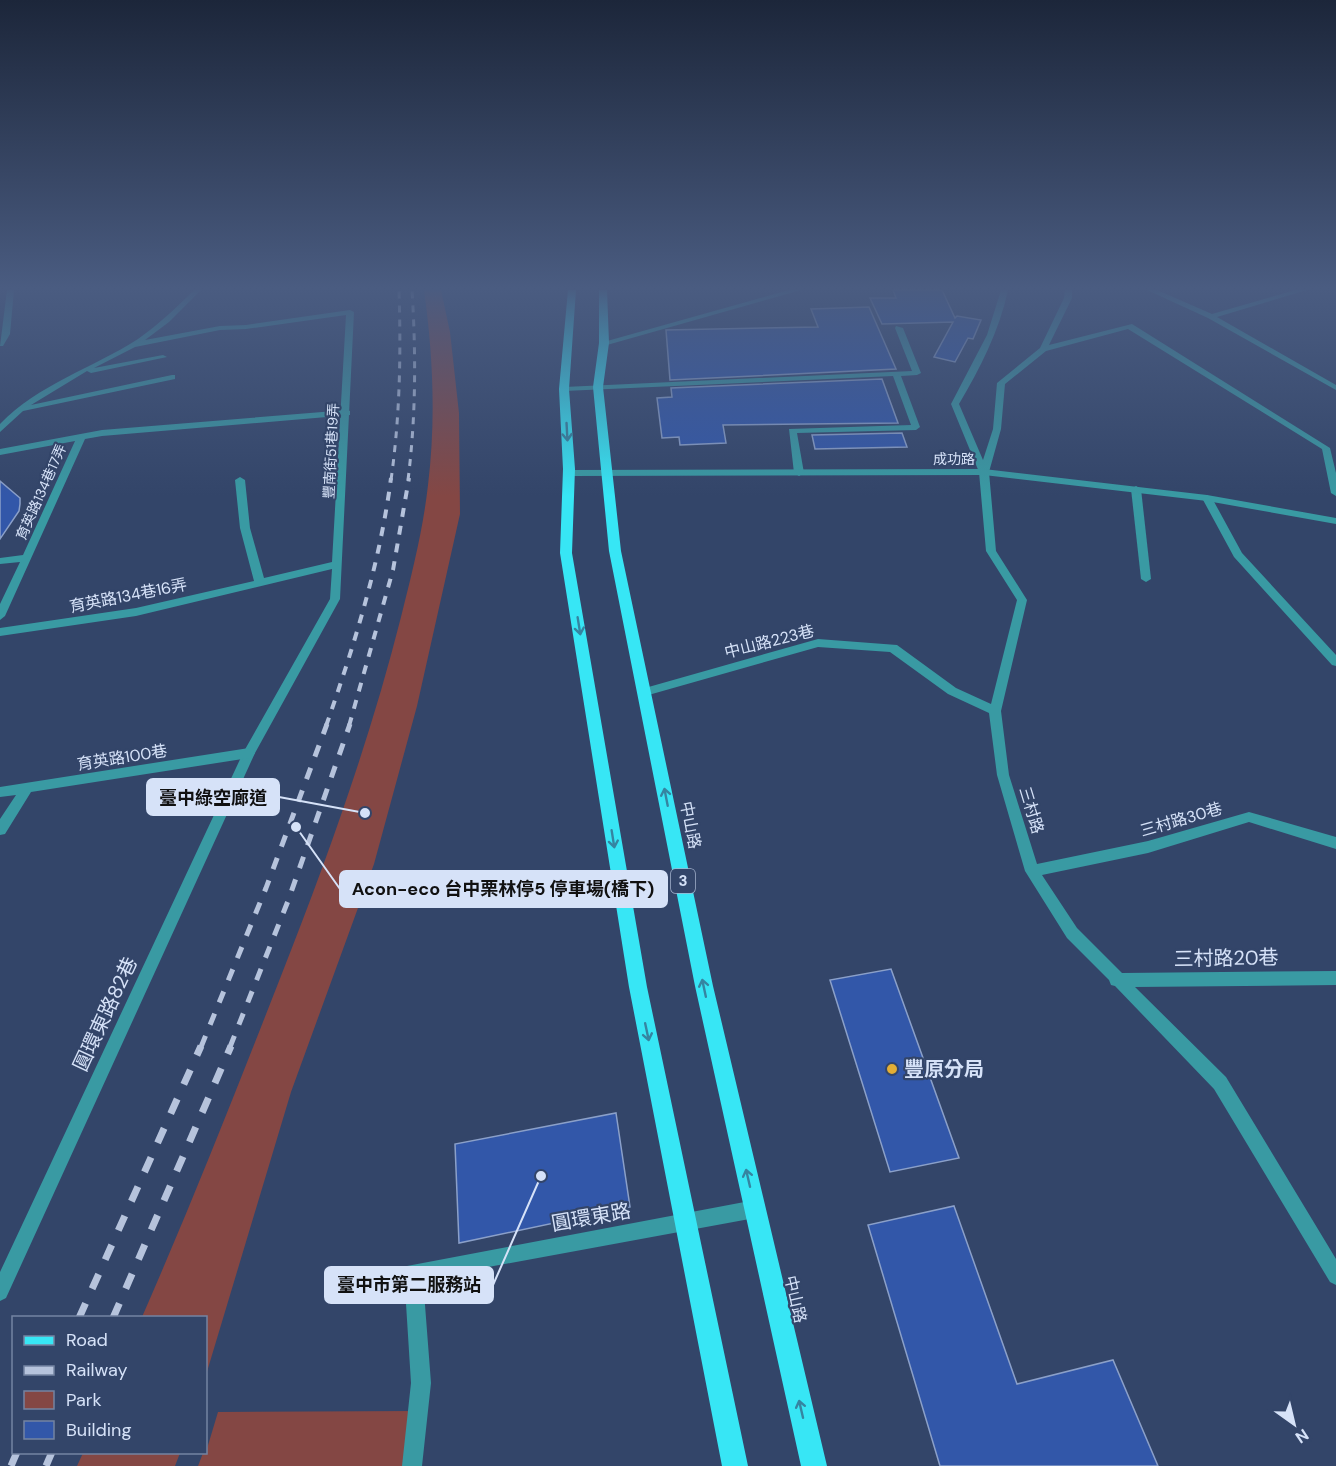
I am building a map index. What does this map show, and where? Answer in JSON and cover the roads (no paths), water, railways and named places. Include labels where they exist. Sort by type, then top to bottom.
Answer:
[{"type":"main road","points":[[566,358],[564,389],[568,473],[566,553],[638,987],[735,1466]]},
{"type":"main road","name":"中山路","points":[[602,358],[598,387],[605,472],[615,551],[704,986],[814,1466]]},
{"type":"street","points":[[0,429],[15,411],[72,375],[106,358]]},
{"type":"street","points":[[72,375],[156,358]]},
{"type":"street","name":"豐南街51巷19弄","points":[[249,753],[335,599],[349,358]]},
{"type":"street","points":[[564,389],[917,373],[911,358]]},
{"type":"street","points":[[980,358],[955,404],[984,472]]},
{"type":"street","name":"三村路","points":[[1031,358],[1001,383],[997,429],[984,472],[990,551],[1022,600],[995,711],[1003,775],[1032,871],[1072,933],[1220,1083],[1336,1276]]},
{"type":"street","points":[[1181,358],[1326,448],[1336,493]]},
{"type":"street","points":[[1285,358],[1336,388]]},
{"type":"street","points":[[799,473],[792,431],[916,427],[896,374]]},
{"type":"street","points":[[15,411],[172,376]]},
{"type":"street","points":[[0,452],[102,433],[347,413]]},
{"type":"street","name":"育英路134巷17弄","points":[[26,558],[81,438]]},
{"type":"street","name":"成功路","points":[[568,473],[984,472],[1207,498],[1336,521]]},
{"type":"street","points":[[240,480],[245,528],[260,582]]},
{"type":"street","points":[[1137,489],[1146,579]]},
{"type":"street","points":[[1207,498],[1238,555],[1336,662]]},
{"type":"street","points":[[0,561],[26,558]]},
{"type":"street","points":[[0,616],[26,558]]},
{"type":"street","name":"育英路134巷16弄","points":[[0,632],[136,612],[338,564]]},
{"type":"street","name":"中山路223巷","points":[[645,692],[818,643],[893,648],[952,691],[995,711]]},
{"type":"street","name":"育英路100巷","points":[[0,792],[249,753]]},
{"type":"street","name":"圓環東路82巷","points":[[0,1292],[249,753]]},
{"type":"street","points":[[0,830],[27,788]]},
{"type":"street","name":"三村路30巷","points":[[1032,871],[1148,847],[1249,816],[1336,843]]},
{"type":"street","name":"三村路20巷","points":[[1116,980],[1336,978]]},
{"type":"street","name":"圓環東路","points":[[412,1466],[421,1383],[413,1272],[755,1209]]},
{"type":"railway","points":[[391,480],[400,358]]},
{"type":"railway","points":[[408,480],[413,432],[414,358]]},
{"type":"railway","points":[[326,726],[365,604],[380,541],[391,478]]},
{"type":"railway","points":[[349,726],[393,570],[409,478]]},
{"type":"railway","points":[[201,1047],[266,888],[327,724]]},
{"type":"railway","points":[[230,1047],[288,901],[350,724]]},
{"type":"railway","points":[[80,1316],[201,1046]]},
{"type":"railway","points":[[114,1316],[231,1046]]},
{"type":"railway","points":[[11,1466],[16,1454]]},
{"type":"railway","points":[[46,1466],[51,1454]]},
{"type":"place","name":"臺中綠空廊道","points":[[365,813]]},
{"type":"place","name":"Acon-eco 台中栗林停5 停車場(橋下)","points":[[296,827]]},
{"type":"place","name":"豐原分局","points":[[892,1069]]},
{"type":"place","name":"臺中市第二服務站","points":[[541,1176]]}]
